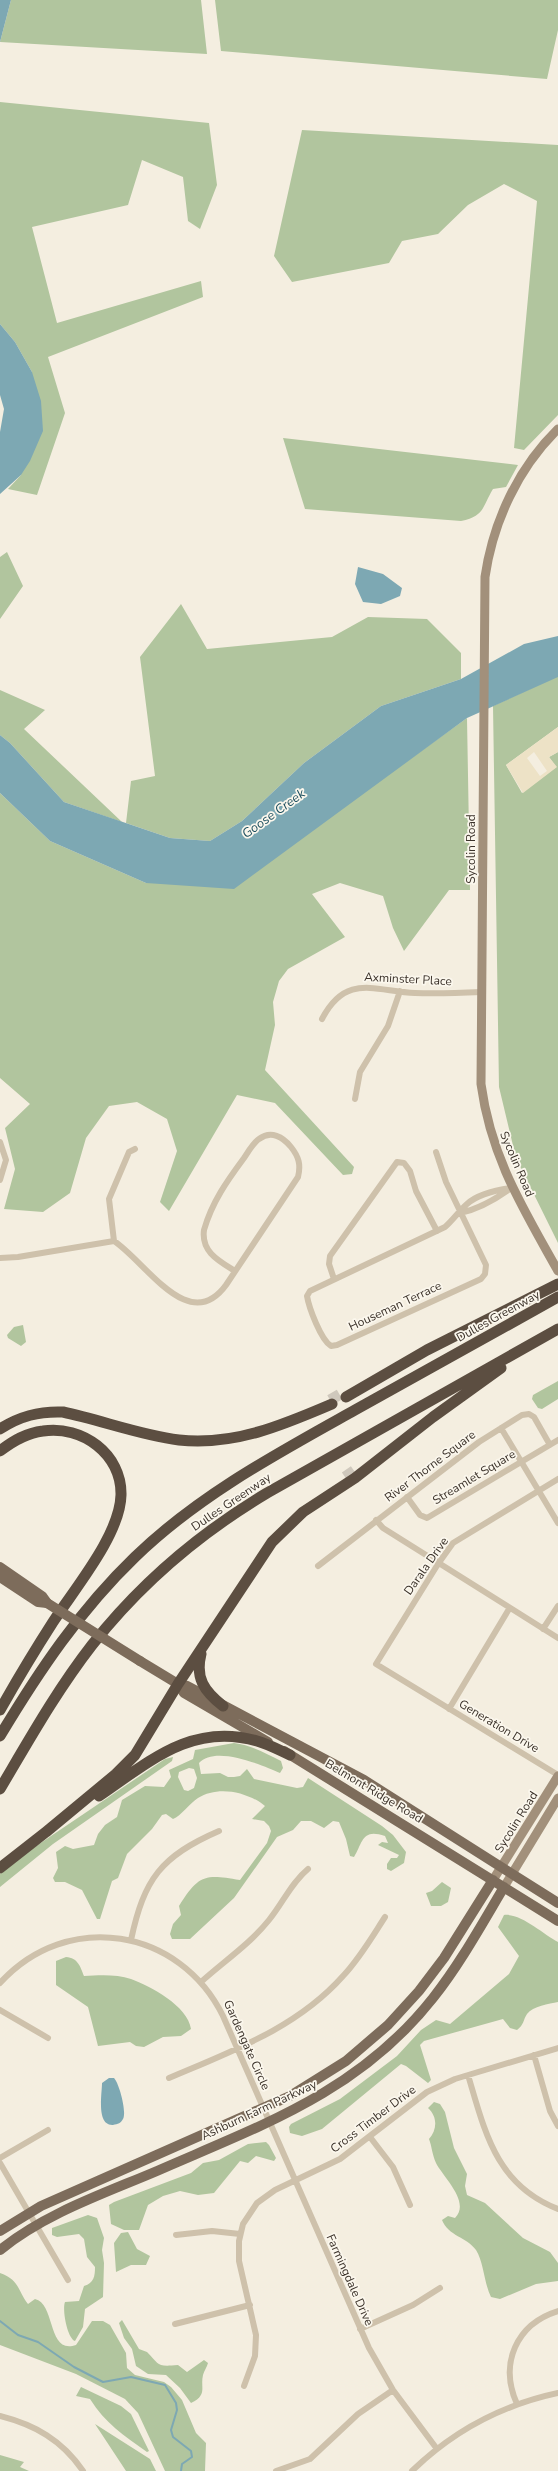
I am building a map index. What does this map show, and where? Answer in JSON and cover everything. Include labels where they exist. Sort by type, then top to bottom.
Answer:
[{"type":"highway","points":[[345,1394],[360,1388],[427,1350],[496,1317],[558,1284]]},
{"type":"highway","name":"Dulles Greenway","points":[[0,1736],[50,1657],[93,1600],[136,1556],[172,1524],[214,1493],[272,1456],[558,1297]]},
{"type":"highway","name":"Dulles Greenway","points":[[0,1789],[55,1697],[92,1645],[134,1598],[188,1547],[267,1492],[558,1329]]},
{"type":"highway","points":[[0,1868],[116,1774],[135,1755],[178,1684],[272,1542],[303,1512],[371,1465],[537,1340]]},
{"type":"highway","points":[[0,1429],[28,1415],[63,1412],[157,1436],[205,1441],[250,1435],[314,1412],[331,1402]]},
{"type":"highway","points":[[0,1451],[21,1437],[43,1431],[59,1430],[80,1435],[98,1446],[112,1461],[120,1481],[121,1497],[116,1519],[106,1543],[52,1624],[0,1710]]},
{"type":"highway","points":[[358,1468],[371,1465]]},
{"type":"highway","points":[[327,1496],[345,1477]]},
{"type":"highway","points":[[202,1649],[199,1663],[200,1680],[205,1690],[223,1706]]},
{"type":"highway","points":[[46,1832],[154,1758],[192,1740],[209,1736],[235,1736],[258,1741],[290,1755]]},
{"type":"main road","name":"Sycolin Road","points":[[556,1268],[511,1188],[494,1147],[485,1114],[482,1084],[482,992],[485,576],[488,557],[498,524],[512,490],[521,476],[558,429]]},
{"type":"main road","name":"Belmont Ridge Road","points":[[0,1567],[42,1596],[47,1603],[178,1684],[187,1686],[364,1780],[558,1903]]},
{"type":"main road","name":"Belmont Ridge Road","points":[[0,1577],[38,1602],[47,1603]]},
{"type":"main road","name":"Belmont Ridge Road","points":[[178,1684],[184,1693],[290,1755],[558,1921]]},
{"type":"main road","name":"Sycolin Road","points":[[493,1880],[558,1776]]},
{"type":"main road","name":"Sycolin Road","points":[[504,1887],[558,1798]]},
{"type":"main road","name":"Ashburn Farm Parkway","points":[[0,2231],[28,2212],[263,2108],[326,2075],[352,2056],[388,2025],[414,1996],[444,1958],[493,1880]]},
{"type":"main road","name":"Ashburn Farm Parkway","points":[[0,2250],[36,2225],[269,2122],[340,2085],[371,2061],[405,2030],[444,1983],[504,1887]]},
{"type":"street","name":"Axminster Place","points":[[322,1019],[332,1003],[353,989],[370,986],[423,993],[482,992]]},
{"type":"street","points":[[355,1099],[360,1072],[388,1026],[400,991]]},
{"type":"street","points":[[0,1258],[18,1257],[114,1241],[125,1249],[174,1296],[192,1303],[214,1298],[235,1271],[298,1177],[300,1164],[297,1154],[287,1141],[276,1135],[264,1136],[252,1146],[221,1189],[204,1230],[203,1236],[207,1250],[235,1271]]},
{"type":"street","points":[[0,1142],[6,1160],[0,1180]]},
{"type":"street","points":[[114,1241],[109,1199],[129,1152],[135,1149]]},
{"type":"street","points":[[436,1152],[446,1182],[460,1213]]},
{"type":"street","points":[[334,1279],[329,1264],[330,1256],[397,1162],[402,1162],[410,1171],[416,1191],[437,1231]]},
{"type":"street","name":"Houseman Terrace","points":[[460,1213],[486,1265],[485,1274],[481,1279],[334,1346],[325,1341],[306,1296],[310,1291],[437,1231],[460,1213],[471,1211],[498,1198],[511,1188]]},
{"type":"street","name":"River Thorne Square","points":[[318,1566],[479,1442],[522,1415],[529,1414],[534,1417],[550,1445]]},
{"type":"street","points":[[501,1428],[558,1523]]},
{"type":"street","name":"Streamlet Square","points":[[407,1497],[420,1515],[427,1518],[558,1440]]},
{"type":"street","name":"Darala Drive","points":[[376,1664],[438,1564],[459,1539],[558,1478]]},
{"type":"street","points":[[376,1520],[383,1528],[438,1564],[558,1638]]},
{"type":"street","points":[[543,1629],[558,1606]]},
{"type":"street","name":"Generation Drive","points":[[449,1709],[509,1609]]},
{"type":"street","name":"Generation Drive","points":[[376,1664],[558,1776]]},
{"type":"street","points":[[131,1940],[142,1897],[156,1874],[184,1847],[219,1831]]},
{"type":"street","points":[[201,1982],[262,1928],[277,1909],[290,1887],[308,1869]]},
{"type":"street","points":[[169,2078],[281,2027],[324,1995],[355,1962],[385,1917]]},
{"type":"street","name":"Gardengate Circle","points":[[0,1983],[26,1960],[57,1944],[99,1936],[131,1940],[164,1953],[186,1968],[201,1982],[219,2007],[263,2108]]},
{"type":"street","points":[[0,2010],[48,2038]]},
{"type":"street","name":"Cross Timber Drive","points":[[240,2234],[248,2215],[257,2203],[275,2190],[340,2159],[428,2092],[468,2075],[558,2048]]},
{"type":"street","points":[[534,2055],[550,2111],[558,2126]]},
{"type":"street","points":[[468,2075],[485,2133],[498,2161],[524,2188],[543,2202],[558,2209]]},
{"type":"street","name":"Farmingdale Drive","points":[[263,2108],[360,2329],[393,2390],[437,2449]]},
{"type":"street","points":[[0,2158],[48,2130]]},
{"type":"street","points":[[370,2137],[394,2167],[410,2205]]},
{"type":"street","points":[[0,2163],[68,2280]]},
{"type":"street","points":[[176,2235],[212,2231],[240,2234],[239,2261],[255,2325],[256,2345],[252,2365],[244,2386]]},
{"type":"street","points":[[360,2329],[413,2304],[440,2288]]},
{"type":"street","points":[[175,2324],[250,2305]]},
{"type":"street","points":[[517,2404],[509,2373],[513,2349],[528,2328],[544,2316],[558,2311]]},
{"type":"street","points":[[276,2471],[310,2459],[358,2414],[393,2390]]},
{"type":"street","points":[[412,2471],[437,2449],[487,2417],[517,2404],[558,2393]]},
{"type":"street","points":[[0,2416],[22,2422],[45,2432],[64,2448],[82,2471]]},
{"type":"green space","points":[[11,0],[201,0],[207,54],[0,42]]},
{"type":"green space","points":[[215,0],[558,0],[558,30],[547,79],[221,51]]},
{"type":"green space","points":[[0,102],[209,123],[217,185],[200,229],[188,221],[183,177],[142,160],[128,205],[32,227],[57,323],[201,281],[203,297],[48,357],[65,413],[37,495],[8,489],[21,475],[32,372],[15,342],[0,324]]},
{"type":"green space","points":[[302,130],[558,145],[558,415],[524,450],[514,448],[537,201],[504,184],[468,205],[438,234],[402,241],[389,263],[292,282],[274,256]]},
{"type":"green space","points":[[283,438],[518,465],[506,487],[493,489],[479,513],[469,519],[461,521],[305,509]]},
{"type":"green space","points":[[7,552],[23,586],[0,619],[0,557]]},
{"type":"green space","points":[[181,604],[207,649],[332,637],[368,617],[427,619],[461,653],[461,679],[381,706],[304,763],[242,821],[210,841],[170,838],[126,823],[131,781],[155,776],[140,657]]},
{"type":"green space","points":[[558,676],[558,727],[506,765],[522,793],[556,767],[549,757],[558,752],[558,1243],[516,1158],[499,1087],[493,706]]},
{"type":"green space","points":[[0,690],[45,710],[24,729],[122,822],[64,802],[10,743],[0,735]]},
{"type":"green space","points":[[467,718],[470,890],[449,890],[404,951],[393,928],[383,896],[340,883],[312,894],[345,937],[288,969],[279,981],[273,1002],[275,1025],[265,1070],[354,1167],[352,1174],[343,1175],[275,1103],[237,1095],[169,1211],[160,1202],[177,1151],[167,1119],[137,1102],[109,1106],[86,1138],[70,1193],[43,1212],[4,1209],[15,1169],[5,1128],[30,1104],[0,1078],[0,793],[50,841],[146,883],[389,774]]},
{"type":"green space","points":[[23,1325],[26,1342],[21,1346],[8,1338],[7,1335],[14,1327]]},
{"type":"green space","points":[[558,1381],[558,1399],[542,1409],[538,1408],[532,1399],[533,1395]]},
{"type":"green space","points":[[234,1743],[252,1747],[281,1761],[283,1768],[280,1773],[239,1758],[227,1756],[206,1758],[199,1763],[201,1774],[220,1773],[228,1777],[234,1777],[240,1776],[247,1769],[254,1779],[297,1788],[303,1787],[308,1778],[382,1826],[393,1835],[406,1852],[404,1863],[391,1871],[387,1869],[387,1864],[391,1858],[397,1858],[399,1855],[378,1845],[382,1842],[388,1843],[385,1836],[377,1834],[367,1835],[354,1857],[350,1856],[346,1839],[339,1822],[333,1821],[324,1828],[311,1821],[301,1821],[293,1830],[277,1837],[234,1898],[190,1939],[172,1939],[170,1934],[173,1924],[181,1915],[179,1906],[192,1888],[198,1882],[211,1877],[240,1880],[267,1843],[271,1831],[269,1826],[264,1821],[252,1819],[265,1806],[258,1801],[233,1792],[215,1792],[198,1798],[173,1819],[166,1814],[162,1815],[152,1829],[127,1854],[118,1878],[112,1881],[100,1919],[97,1919],[82,1890],[65,1882],[55,1882],[53,1878],[58,1868],[56,1852],[65,1846],[73,1849],[94,1845],[98,1834],[105,1825],[117,1817],[122,1800],[145,1786],[164,1787],[171,1777],[169,1770],[193,1759],[195,1750]],"holes":[[[189,1768],[194,1769],[197,1778],[194,1788],[188,1791],[184,1790],[178,1777],[179,1772]]]},
{"type":"green space","points":[[173,1757],[172,1761],[53,1844],[0,1887],[0,1874],[14,1861],[165,1759]]},
{"type":"green space","points":[[442,1882],[451,1888],[448,1902],[441,1906],[431,1906],[426,1893],[432,1891]]},
{"type":"green space","points":[[504,1915],[518,1917],[558,1942],[558,2002],[541,2006],[530,2011],[517,2030],[510,2028],[503,2019],[424,2041],[420,2045],[431,2080],[428,2083],[406,2066],[401,2064],[322,2129],[302,2136],[290,2133],[289,2127],[291,2124],[340,2099],[397,2056],[421,2030],[436,2020],[450,2024],[509,1974],[519,1956],[498,1927]]},
{"type":"green space","points":[[66,1957],[76,1961],[84,1976],[108,1975],[126,1977],[158,1992],[183,2012],[191,2029],[181,2036],[163,2037],[144,2047],[136,2046],[130,2042],[98,2046],[88,2007],[56,1985],[56,1961]]},
{"type":"green space","points":[[434,2102],[440,2104],[445,2112],[454,2148],[467,2174],[465,2186],[467,2195],[485,2203],[523,2238],[550,2252],[558,2263],[558,2281],[536,2284],[500,2299],[491,2297],[481,2261],[476,2250],[468,2242],[449,2230],[442,2220],[448,2216],[455,2218],[459,2212],[460,2205],[454,2190],[436,2163],[429,2139],[434,2132],[435,2119],[434,2115],[428,2108]]},
{"type":"green space","points":[[266,2142],[276,2158],[274,2161],[256,2156],[248,2163],[240,2161],[214,2193],[198,2195],[180,2191],[163,2196],[148,2205],[139,2230],[124,2230],[111,2224],[109,2205],[114,2202],[191,2173],[203,2163],[219,2160],[248,2144]]},
{"type":"green space","points":[[88,2215],[97,2218],[104,2238],[102,2250],[104,2263],[103,2297],[85,2309],[83,2327],[75,2341],[70,2335],[66,2323],[64,2311],[65,2302],[79,2301],[84,2286],[90,2283],[93,2279],[95,2267],[87,2257],[84,2239],[79,2234],[57,2237],[52,2235],[52,2228]]},
{"type":"green space","points":[[128,2232],[137,2249],[150,2256],[146,2265],[131,2265],[116,2272],[114,2243],[121,2233]]},
{"type":"green space","points":[[0,2273],[15,2282],[28,2304],[35,2299],[42,2303],[60,2343],[67,2346],[76,2345],[92,2321],[103,2321],[110,2325],[126,2353],[127,2368],[135,2375],[164,2382],[171,2387],[182,2400],[196,2433],[206,2443],[205,2471],[165,2471],[138,2413],[125,2399],[76,2374],[0,2345]]},
{"type":"green space","points":[[122,2320],[139,2349],[147,2352],[159,2364],[166,2366],[178,2365],[187,2372],[204,2360],[208,2363],[203,2375],[200,2397],[191,2403],[180,2388],[166,2375],[148,2374],[136,2366],[132,2349],[124,2338],[119,2323]]},
{"type":"green space","points":[[81,2387],[121,2406],[131,2414],[149,2451],[147,2452],[130,2440],[109,2422],[90,2399],[76,2396]]},
{"type":"green space","points":[[95,2424],[150,2459],[156,2471],[126,2471]]},
{"type":"green space","points":[[0,2455],[24,2462],[20,2467],[29,2471],[0,2471]]},
{"type":"shaded area","points":[[558,727],[558,752],[549,757],[557,767],[523,793],[506,765]],"holes":[[[534,752],[547,771],[540,776],[527,758]]]},
{"type":"water","points":[[0,0],[11,0],[0,42]]},
{"type":"water","points":[[0,324],[15,342],[32,372],[41,401],[43,431],[30,461],[21,475],[0,494],[0,432],[4,409],[0,395]]},
{"type":"water","points":[[358,567],[383,574],[402,588],[400,596],[381,604],[363,602],[355,584]]},
{"type":"water","name":"Goose Creek","points":[[558,636],[558,677],[467,718],[234,889],[146,883],[50,841],[0,793],[0,735],[10,743],[64,802],[170,838],[210,841],[242,821],[304,763],[381,706],[461,679],[524,644]]},
{"type":"water","points":[[109,2078],[114,2078],[116,2081],[122,2098],[124,2110],[122,2120],[113,2125],[108,2124],[104,2120],[101,2108],[102,2083]]},
{"type":"waterway","points":[[0,2321],[18,2335],[38,2342],[74,2367],[103,2382],[131,2377],[165,2385],[176,2403],[177,2410],[171,2430],[173,2437],[191,2451],[192,2457],[182,2464],[181,2471]]},
{"type":"tunnel","points":[[330,1400],[344,1392]]},
{"type":"tunnel","points":[[345,1477],[358,1468]]}]
